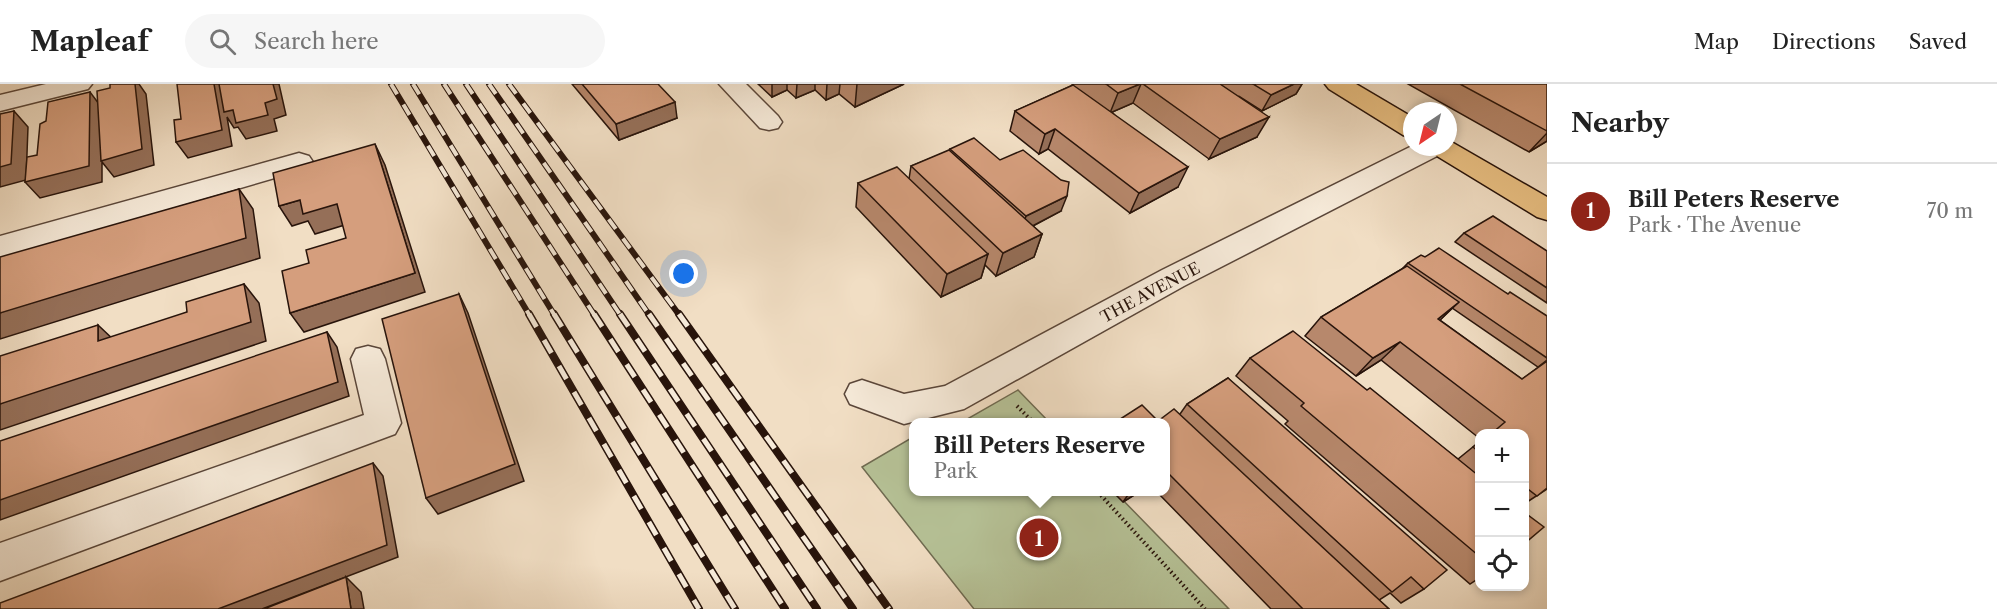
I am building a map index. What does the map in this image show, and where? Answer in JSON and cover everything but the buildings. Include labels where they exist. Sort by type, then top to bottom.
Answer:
[{"type":"main road","points":[[1338,84],[1403,124]]},
{"type":"main road","points":[[1457,156],[1547,210]]},
{"type":"street","points":[[0,103],[79,84]]},
{"type":"street","points":[[732,84],[770,122]]},
{"type":"street","name":"THE AVENUE","points":[[862,394],[904,409],[952,399],[1173,278],[1415,156]]},
{"type":"street","points":[[0,247],[300,162]]},
{"type":"street","points":[[0,562],[383,423],[368,358]]},
{"type":"path","points":[[1102,496],[1205,609]]},
{"type":"green space","points":[[1018,390],[1045,418],[969,418]]},
{"type":"green space","points":[[909,439],[909,496],[1119,496],[1229,609],[974,609],[862,467]]},
{"type":"railway","points":[[391,84],[530,316]]},
{"type":"railway","points":[[413,84],[555,316]]},
{"type":"railway","points":[[444,84],[595,316]]},
{"type":"railway","points":[[466,84],[621,316]]},
{"type":"railway","points":[[489,84],[650,316]]},
{"type":"railway","points":[[509,84],[680,316]]},
{"type":"railway","points":[[529,314],[699,609]]},
{"type":"railway","points":[[554,314],[735,609]]},
{"type":"railway","points":[[594,314],[785,609]]},
{"type":"railway","points":[[620,314],[817,609]]},
{"type":"railway","points":[[649,314],[853,609]]},
{"type":"railway","points":[[679,314],[889,609]]},
{"type":"place","name":"Bill Peters Reserve","points":[[1039,538]]}]
